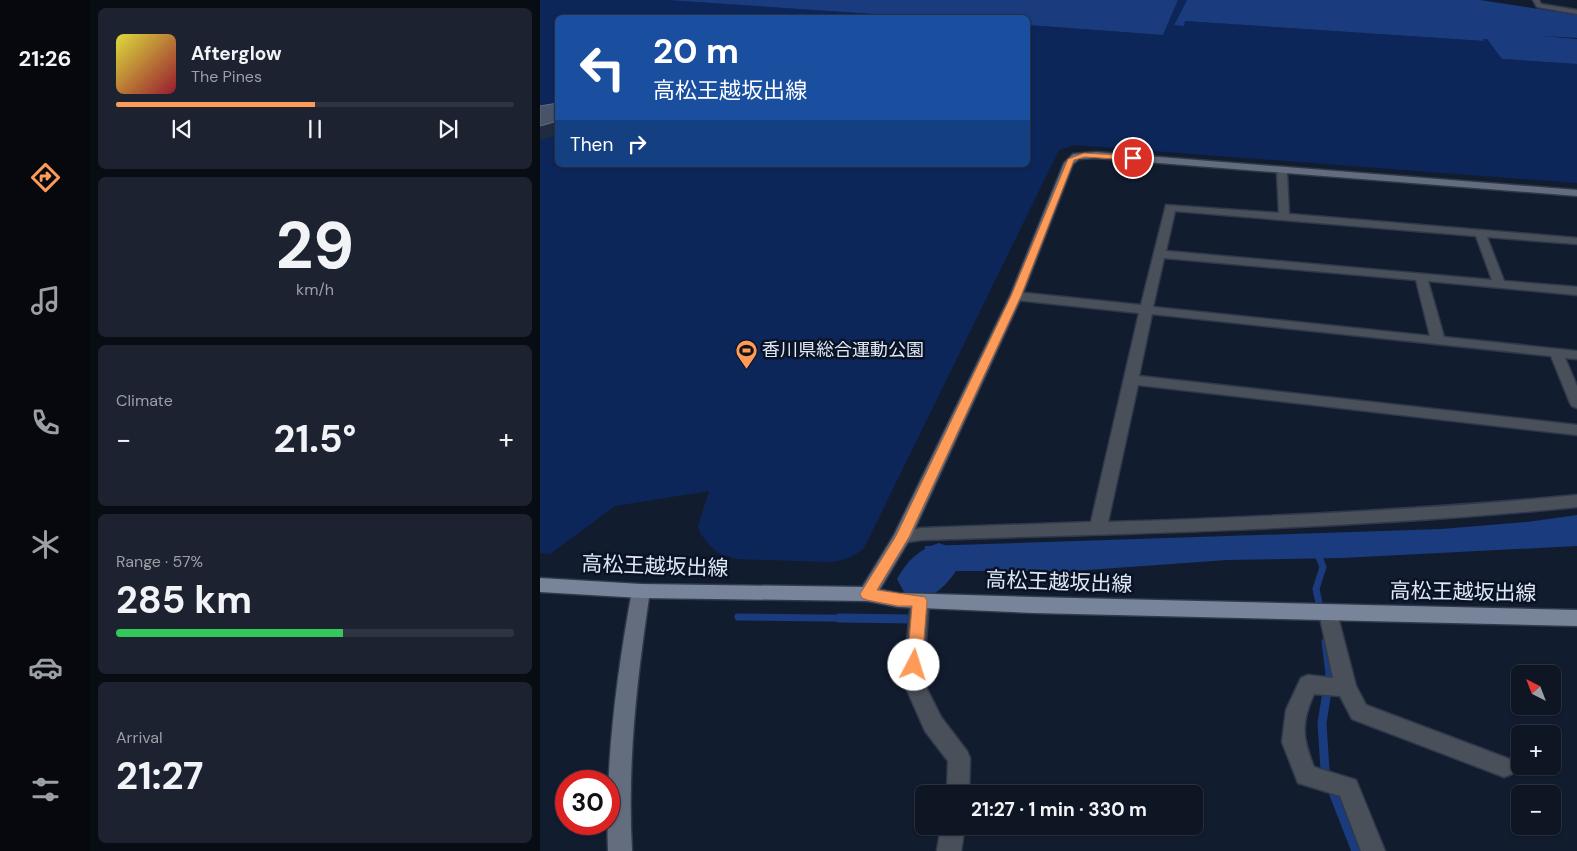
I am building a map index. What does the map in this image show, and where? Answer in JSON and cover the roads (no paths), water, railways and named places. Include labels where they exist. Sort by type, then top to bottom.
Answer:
[{"type":"main road","name":"高松王越坂出線","points":[[540,585],[641,591],[867,594],[898,600],[920,601],[1577,618]]},
{"type":"street","points":[[1536,0],[1539,6],[1577,12]]},
{"type":"street","points":[[867,594],[902,537],[1016,296],[1069,163],[1076,156],[1096,155],[1577,193]]},
{"type":"street","points":[[1284,216],[1282,173],[1285,170]]},
{"type":"street","points":[[1098,528],[1133,380],[1146,310],[1161,254],[1170,207],[1577,241]]},
{"type":"street","points":[[1480,233],[1499,283]]},
{"type":"street","points":[[1161,254],[1577,291]]},
{"type":"street","points":[[1421,277],[1438,340]]},
{"type":"street","points":[[1016,296],[1577,355]]},
{"type":"street","points":[[1556,352],[1577,403]]},
{"type":"street","points":[[1133,380],[1577,430]]},
{"type":"street","points":[[902,537],[921,534],[1319,521],[1475,511],[1577,501]]},
{"type":"street","points":[[620,851],[617,810],[620,741],[627,669],[641,591]]},
{"type":"street","points":[[920,601],[913,681],[933,724],[959,758],[958,785]]},
{"type":"street","points":[[1328,613],[1346,688],[1359,712],[1504,767]]},
{"type":"street","points":[[1346,688],[1308,684],[1296,710],[1293,742],[1306,775],[1348,788],[1374,851]]},
{"type":"street","points":[[949,851],[952,835]]},
{"type":"waterway","points":[[1317,552],[1323,567],[1316,589],[1321,612]]},
{"type":"waterway","points":[[921,579],[939,561]]},
{"type":"waterway","points":[[738,617],[914,619],[839,618]]},
{"type":"waterway","points":[[1326,642],[1330,673],[1322,723],[1325,770],[1328,777]]},
{"type":"waterway","points":[[1331,787],[1356,851]]},
{"type":"place","name":"香川県総合運動公園","points":[[746,369]]}]
